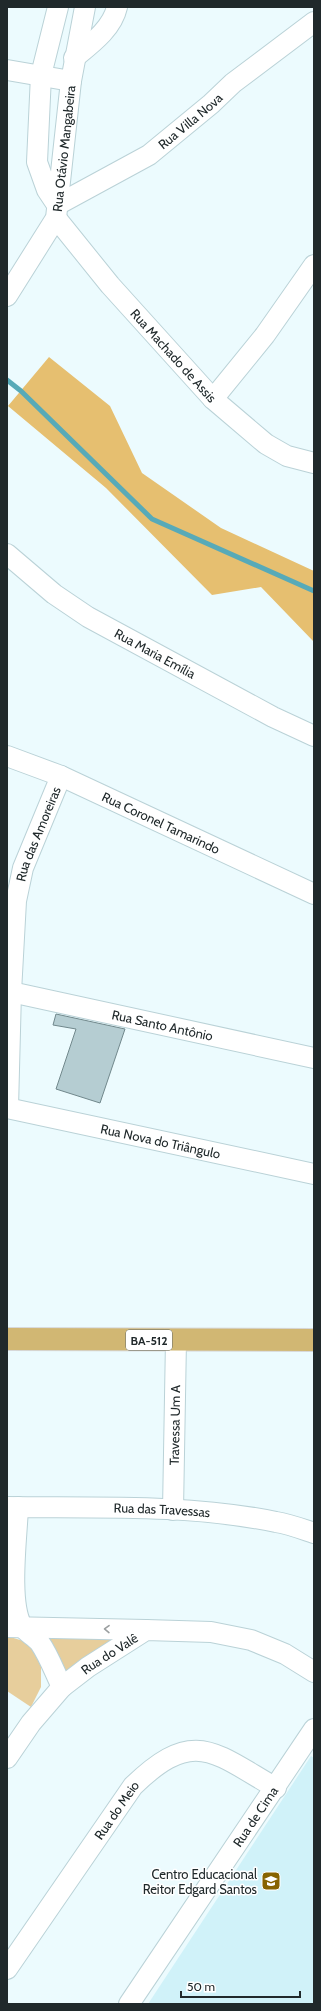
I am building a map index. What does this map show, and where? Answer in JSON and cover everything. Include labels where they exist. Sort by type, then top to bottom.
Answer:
[{"type":"main road","name":"BA-512","points":[[7,1339],[314,1340]]},
{"type":"street","name":"Rua Machado de Assis","points":[[58,7],[41,76],[37,162],[56,211],[110,285],[213,399],[266,444],[286,456],[314,463]]},
{"type":"street","name":"Rua Otávio Mangabeira","points":[[7,296],[56,211],[74,58],[86,7]]},
{"type":"street","points":[[74,58],[90,45],[114,19],[117,7]]},
{"type":"street","name":"Rua Villa Nova","points":[[56,211],[149,155],[211,104],[233,82],[309,17]]},
{"type":"street","points":[[7,70],[71,80]]},
{"type":"street","points":[[213,399],[265,335],[314,265]]},
{"type":"street","name":"Rua Maria Emília","points":[[7,554],[54,594],[88,617],[273,716],[314,736]]},
{"type":"street","name":"Rua Coronel Tamarindo","points":[[7,756],[61,776],[314,894]]},
{"type":"street","name":"Rua das Amoreiras","points":[[8,1108],[11,992],[16,901],[23,868],[61,776]]},
{"type":"street","name":"Rua Santo Antônio","points":[[11,992],[314,1058]]},
{"type":"street","name":"Rua Nova do Triângulo","points":[[8,1108],[314,1174]]},
{"type":"street","name":"Travessa Um A","points":[[174,1510],[176,1340]]},
{"type":"street","points":[[12,1507],[14,1596],[16,1612],[15,1627]]},
{"type":"street","name":"Rua das Travessas","points":[[12,1507],[174,1510],[251,1517],[278,1522],[314,1533]]},
{"type":"street","points":[[15,1627],[146,1630]]},
{"type":"street","points":[[15,1627],[36,1638],[42,1644],[62,1687]]},
{"type":"street","name":"Rua do Valê","points":[[7,1758],[31,1723],[62,1687],[88,1667],[146,1630],[210,1632],[251,1640],[285,1654],[314,1672]]},
{"type":"street","name":"Rua de Cima","points":[[129,2004],[276,1788],[314,1729]]},
{"type":"street","name":"Rua do Meio","points":[[7,1969],[133,1786],[151,1768],[167,1758],[186,1750],[198,1749],[216,1753],[276,1788]]},
{"type":"shaded area","points":[[49,357],[110,406],[142,473],[221,528],[314,571],[314,642],[261,587],[212,595],[106,488],[8,406]]},
{"type":"shaded area","points":[[41,1634],[129,1636],[59,1678]]},
{"type":"shaded area","points":[[7,1636],[30,1643],[41,1660],[41,1687],[31,1707],[7,1691]]},
{"type":"shaded area","name":"Centro Educacional Reitor Edgard Santos","points":[[311,1756],[314,1758],[314,2004],[148,2004]]},
{"type":"building","points":[[56,1014],[125,1029],[100,1103],[56,1089],[76,1029],[53,1025]]},
{"type":"waterway","points":[[7,380],[21,391],[152,519],[314,591]]},
{"type":"place","name":"Centro Educacional Reitor Edgard Santos","points":[[271,1881]]}]
